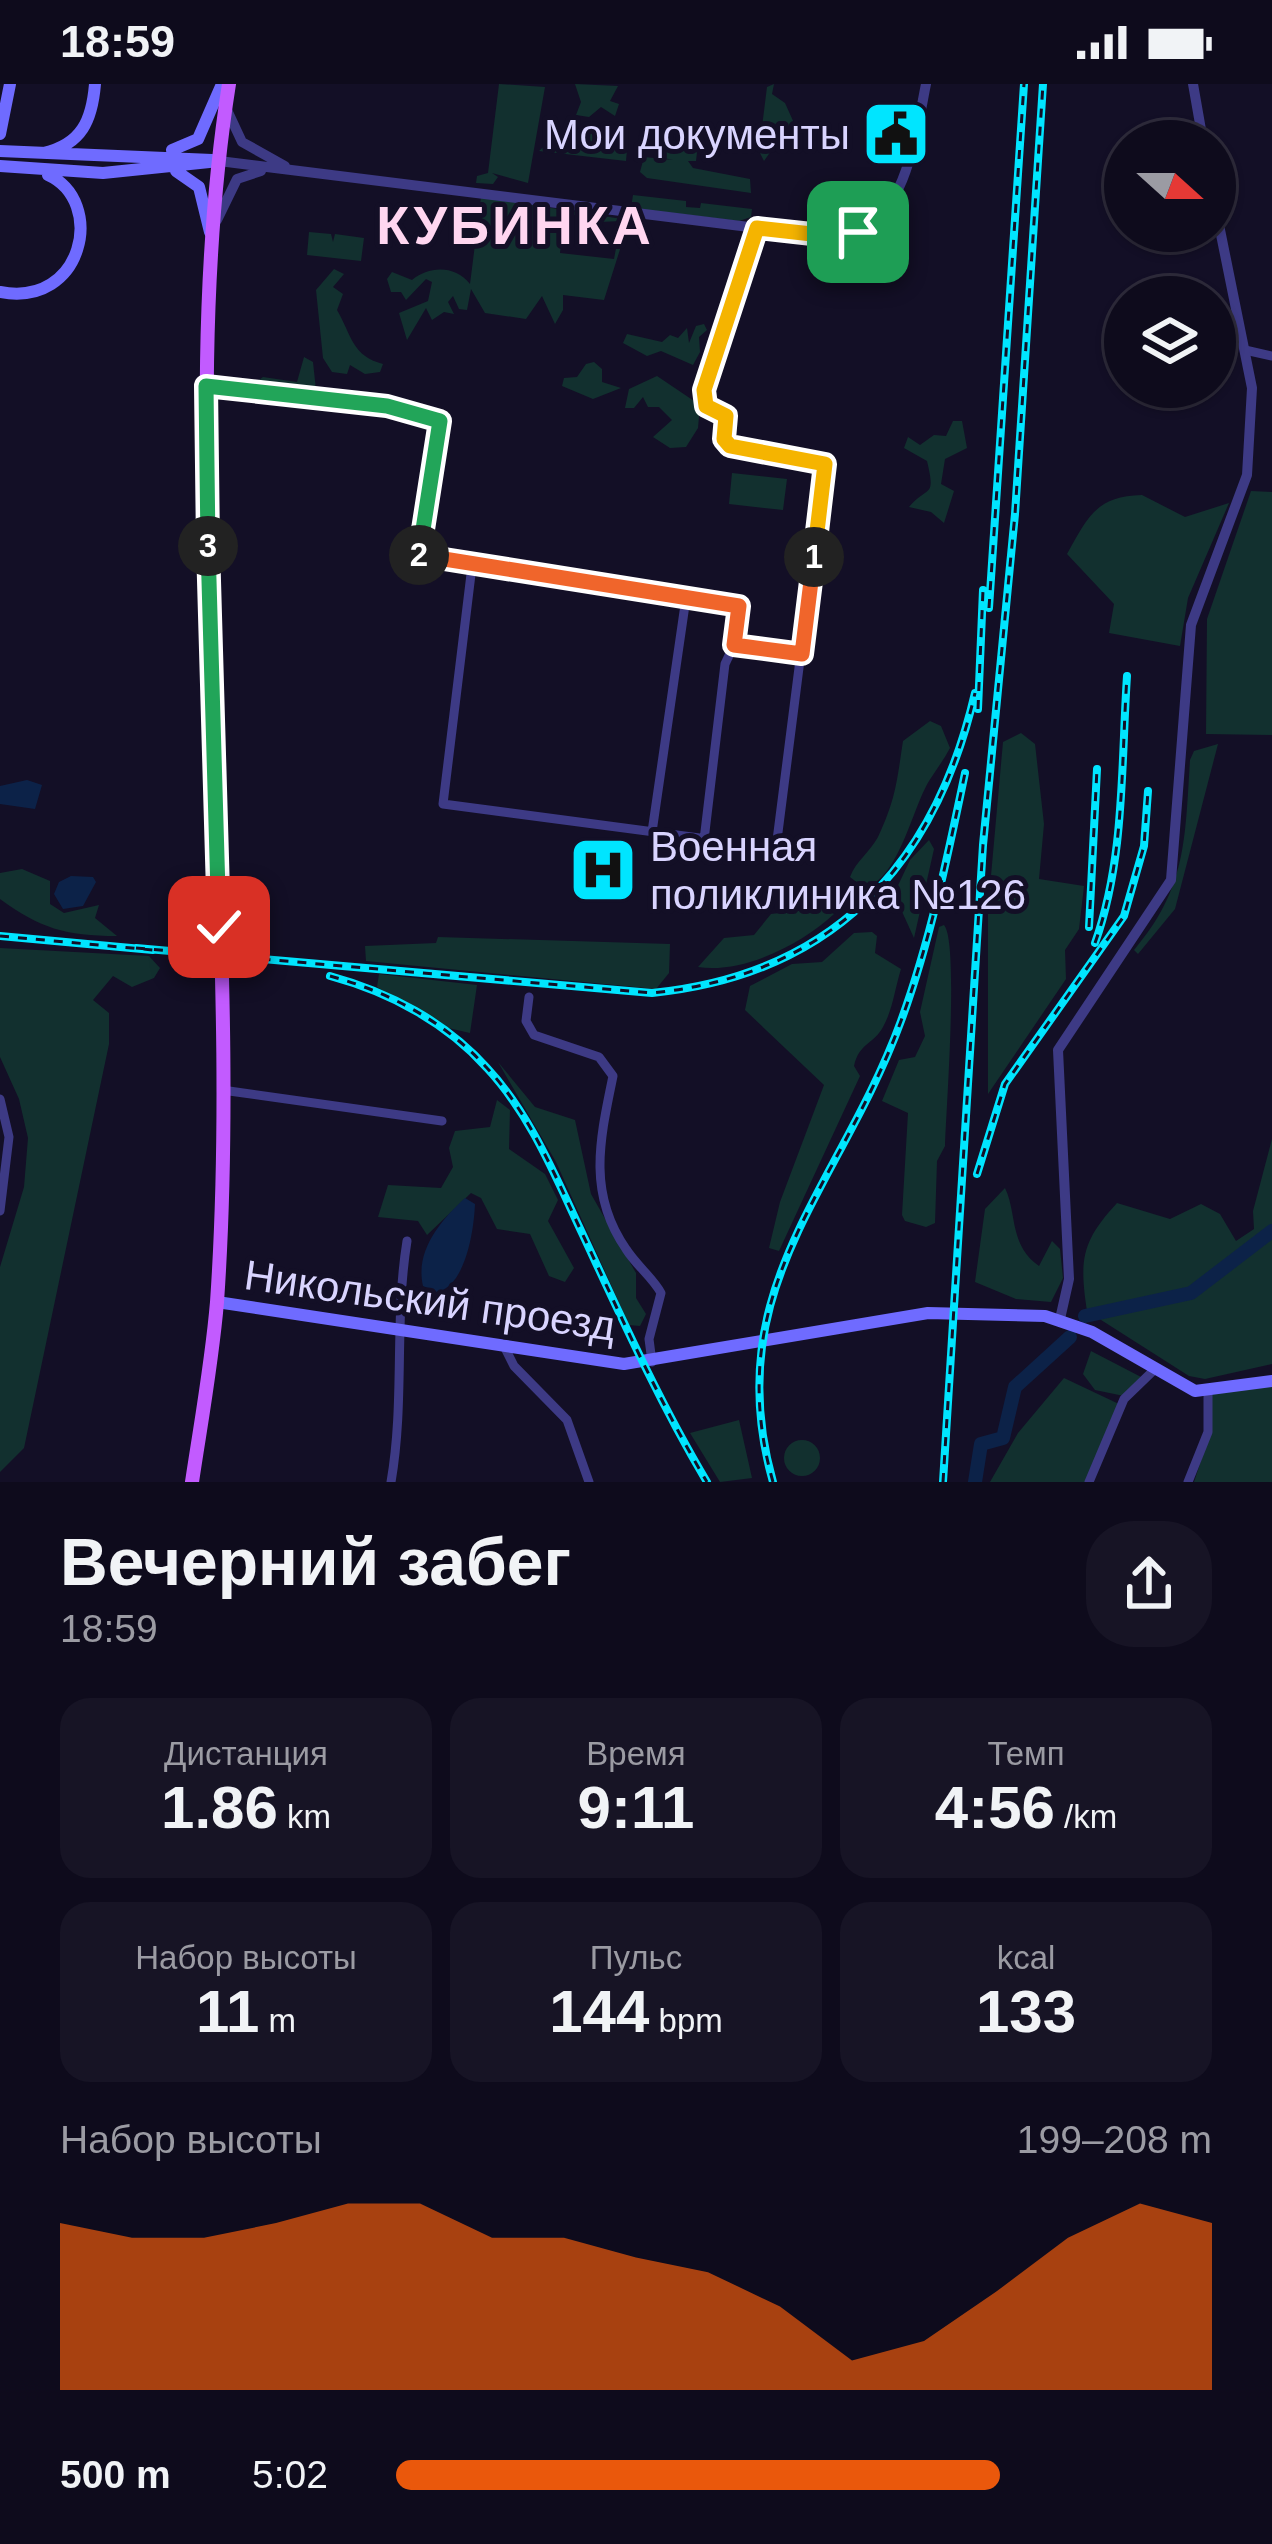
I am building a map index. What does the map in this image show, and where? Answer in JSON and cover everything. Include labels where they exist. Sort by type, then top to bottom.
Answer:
[{"type":"main road","points":[[0,134],[10,84]]},
{"type":"main road","points":[[31,163],[72,142],[85,129],[95,84]]},
{"type":"main road","points":[[143,157],[198,139],[226,84]]},
{"type":"main road","points":[[192,1482],[217,1302],[222,1090],[206,386],[211,236],[226,84]]},
{"type":"main road","points":[[0,151],[66,185],[78,204],[70,262],[62,279],[39,294],[0,292]]},
{"type":"main road","points":[[0,166],[143,157],[219,161]]},
{"type":"main road","points":[[163,169],[219,161]]},
{"type":"main road","points":[[31,163],[186,174],[199,187],[211,236]]},
{"type":"main road","name":"Никольский проезд","points":[[217,1302],[595,1361],[652,1363],[928,1313],[1060,1319]]},
{"type":"main road","points":[[1060,1319],[1178,1385],[1208,1392],[1272,1381]]},
{"type":"street","points":[[219,161],[830,236],[858,232],[889,205],[910,153],[926,84]]},
{"type":"street","points":[[1193,84],[1199,120]]},
{"type":"street","points":[[226,101],[242,142],[294,170]]},
{"type":"street","points":[[211,236],[237,179],[254,171],[294,170]]},
{"type":"street","points":[[472,566],[443,804],[776,848],[825,464],[730,446],[724,439],[726,416],[706,406],[704,390],[757,228]]},
{"type":"street","points":[[1060,1319],[1069,1279],[1056,1058],[1069,1027],[1171,880],[1191,625],[1247,475],[1253,404],[1225,252]]},
{"type":"street","points":[[1245,350],[1272,356]]},
{"type":"street","points":[[206,386],[387,406],[440,421],[418,559],[739,606],[734,645],[725,664],[704,839]]},
{"type":"street","points":[[652,832],[686,598]]},
{"type":"street","points":[[734,645],[802,654]]},
{"type":"street","points":[[530,997],[526,1021],[534,1035],[599,1057],[613,1076],[598,1156],[598,1190],[622,1245],[661,1293],[649,1339],[652,1363]]},
{"type":"street","points":[[222,1090],[442,1120]]},
{"type":"street","points":[[0,1099],[9,1155],[0,1211]]},
{"type":"street","points":[[391,1482],[400,1285],[407,1240]]},
{"type":"street","points":[[505,1348],[514,1366],[567,1420],[589,1482]]},
{"type":"street","points":[[1089,1482],[1124,1399],[1154,1370]]},
{"type":"street","points":[[1187,1482],[1208,1432],[1208,1392]]},
{"type":"green space","points":[[499,84],[545,87],[528,183],[492,173],[498,177],[493,184],[476,183],[477,176],[488,173]]},
{"type":"green space","points":[[575,84],[618,86],[610,101],[619,104],[615,116],[601,107],[589,117],[576,115],[581,102]]},
{"type":"green space","points":[[774,84],[772,94],[785,103],[794,123],[787,131],[773,124],[771,151],[764,161],[759,151],[767,87]]},
{"type":"green space","points":[[581,132],[628,138],[626,161],[539,151],[554,137]]},
{"type":"green space","points":[[666,140],[698,144],[696,161],[688,161],[693,168],[750,179],[751,193],[647,178],[640,172],[644,157],[673,160],[664,158]]},
{"type":"green space","points":[[633,195],[686,201],[686,207],[700,208],[701,203],[752,209],[751,217],[739,221],[631,208]]},
{"type":"green space","points":[[481,197],[622,219],[625,240],[621,221],[599,222],[574,215],[563,225],[560,253],[614,259],[617,243],[622,243],[604,300],[563,295],[563,310],[555,324],[542,296],[526,319],[485,313],[471,289],[467,310],[459,309],[453,296],[448,302],[454,314],[444,312],[432,320],[426,308],[407,340],[399,313],[428,301],[432,282],[426,279],[406,300],[401,292],[391,292],[387,279],[392,272],[412,280],[442,270],[457,273],[470,284]]},
{"type":"green space","points":[[309,232],[331,234],[333,242],[335,234],[364,238],[361,261],[307,255]]},
{"type":"green space","points":[[334,269],[344,274],[333,287],[343,294],[337,310],[359,350],[383,364],[380,372],[365,374],[350,365],[347,374],[332,372],[323,358],[316,290]]},
{"type":"green space","points":[[704,324],[707,330],[699,337],[700,352],[693,365],[661,351],[647,356],[623,343],[627,334],[662,342],[670,335],[678,338],[687,328],[689,343],[696,326]]},
{"type":"green space","points":[[304,357],[313,362],[316,390],[267,398],[264,405],[245,390],[263,377],[297,382]]},
{"type":"green space","points":[[594,362],[602,369],[602,382],[621,388],[593,399],[562,386],[564,378],[577,377],[586,364]]},
{"type":"green space","points":[[657,376],[700,405],[698,428],[686,447],[670,448],[653,437],[672,420],[659,407],[648,407],[643,397],[634,408],[625,408],[629,389]]},
{"type":"green space","points":[[953,421],[962,421],[967,448],[945,459],[941,484],[954,491],[944,523],[931,512],[909,507],[931,481],[927,461],[904,448],[908,437],[920,445],[934,435],[946,436]]},
{"type":"green space","points":[[732,473],[787,479],[783,510],[729,504]]},
{"type":"green space","points":[[1251,491],[1272,492],[1272,735],[1206,734],[1207,619]]},
{"type":"green space","points":[[1142,495],[1185,517],[1229,503],[1188,598],[1180,646],[1109,633],[1114,604],[1067,554],[1095,511],[1114,499]]},
{"type":"green space","points":[[930,721],[941,726],[950,748],[923,793],[895,858],[876,882],[864,888],[850,877],[884,824],[903,741]]},
{"type":"green space","points":[[1021,733],[1035,744],[1044,824],[1039,879],[1084,886],[1079,929],[1065,950],[1066,979],[988,1094],[988,909],[1003,742]]},
{"type":"green space","points":[[1218,744],[1175,909],[1138,954],[1134,950],[1164,905],[1180,861],[1190,760],[1194,751]]},
{"type":"green space","points":[[929,840],[934,849],[914,938],[894,894],[910,860]]},
{"type":"green space","points":[[22,869],[50,881],[50,904],[64,913],[99,905],[95,918],[117,936],[54,928],[0,899],[0,873]]},
{"type":"green space","points":[[824,908],[834,914],[771,954],[734,966],[698,967],[724,938],[754,935],[771,914]]},
{"type":"green space","points":[[944,925],[951,962],[945,1146],[937,1161],[935,1223],[926,1227],[905,1221],[902,1215],[908,1113],[882,1101],[899,1060],[915,1057],[925,1036],[920,1012],[939,927]]},
{"type":"green space","points":[[854,933],[877,936],[875,953],[901,969],[889,1013],[879,1033],[856,1058],[854,1066],[860,1076],[779,1251],[769,1248],[780,1202],[824,1085],[745,1010],[750,986],[792,964],[822,962]]},
{"type":"green space","points":[[438,937],[670,944],[669,973],[656,989],[366,961],[365,946],[436,943]]},
{"type":"green space","points":[[0,948],[149,956],[160,968],[154,978],[132,987],[113,976],[93,1000],[109,1013],[109,1044],[24,1448],[0,1472],[0,1267],[24,1187],[28,1138],[19,1099],[0,1057]]},
{"type":"green space","points":[[379,974],[477,985],[470,1033],[444,1027],[377,987]]},
{"type":"green space","points":[[498,1062],[535,1107],[575,1120],[591,1194],[636,1273],[636,1298],[646,1314],[640,1326],[629,1325],[556,1162]]},
{"type":"green space","points":[[497,1100],[510,1110],[509,1149],[545,1174],[558,1200],[548,1221],[574,1268],[565,1282],[549,1276],[530,1234],[497,1229],[481,1198],[471,1193],[427,1235],[418,1221],[378,1217],[388,1185],[441,1188],[453,1167],[449,1148],[455,1131],[490,1127]]},
{"type":"green space","points":[[1272,1139],[1272,1364],[1205,1379],[1189,1376],[1087,1311],[1086,1252],[1096,1229],[1117,1203],[1170,1219],[1201,1204],[1220,1214],[1236,1241],[1254,1229],[1253,1211]]},
{"type":"green space","points":[[1005,1188],[1018,1239],[1029,1258],[1039,1266],[1052,1241],[1060,1249],[1063,1278],[1051,1302],[1016,1299],[975,1282],[985,1209]]},
{"type":"green space","points":[[1091,1351],[1143,1378],[1124,1396],[1095,1390],[1083,1374]]},
{"type":"green space","points":[[1064,1378],[1121,1405],[1090,1482],[990,1482],[1018,1433]]},
{"type":"green space","points":[[1272,1381],[1272,1482],[1194,1482],[1210,1434],[1208,1392]]},
{"type":"green space","points":[[739,1420],[752,1478],[720,1482],[690,1433]]},
{"type":"green space","points":[[802,1440],[815,1445],[820,1458],[815,1471],[802,1476],[789,1471],[784,1458],[789,1445]]},
{"type":"water","points":[[27,780],[42,785],[35,809],[0,804],[0,786]]},
{"type":"water","points":[[71,876],[93,877],[96,882],[83,906],[63,909],[54,894],[59,882]]},
{"type":"water","points":[[465,1198],[475,1204],[467,1255],[455,1279],[437,1292],[423,1286],[426,1249]]},
{"type":"waterway","points":[[1085,1316],[1191,1293],[1272,1231]]},
{"type":"waterway","points":[[975,1482],[981,1444],[1003,1438],[1015,1387],[1070,1337]]},
{"type":"railway","points":[[989,608],[1024,84]]},
{"type":"railway","points":[[943,1482],[983,845],[1015,514],[1043,84]]},
{"type":"railway","points":[[978,709],[983,590]]},
{"type":"railway","points":[[1095,943],[1117,845],[1127,676]]},
{"type":"railway","points":[[136,948],[652,993],[716,982],[773,963],[823,936],[866,901],[903,859],[933,810],[957,755],[975,693]]},
{"type":"railway","points":[[1089,927],[1097,769]]},
{"type":"railway","points":[[773,1482],[760,1413],[761,1352],[773,1295],[794,1241],[876,1081],[901,1021],[930,929],[965,773]]},
{"type":"railway","points":[[977,1174],[1005,1084],[1124,916],[1144,846],[1148,791]]},
{"type":"railway","points":[[0,936],[153,950]]},
{"type":"railway","points":[[330,976],[395,1000],[435,1023],[471,1051],[503,1086],[541,1148],[642,1360],[707,1482]]},
{"type":"place","name":"Мои документы","points":[[896,134]]},
{"type":"place","name":"Военная поликлиника №126","points":[[603,870]]},
{"type":"district","name":"КУБИНКА","points":[[515,225]]},
{"type":"route","points":[[219,927],[206,386],[387,406],[440,421],[418,559],[559,576],[739,606],[734,645],[802,654],[825,464],[730,446],[724,439],[726,416],[706,406],[704,390],[757,228],[830,236],[858,232]]}]
